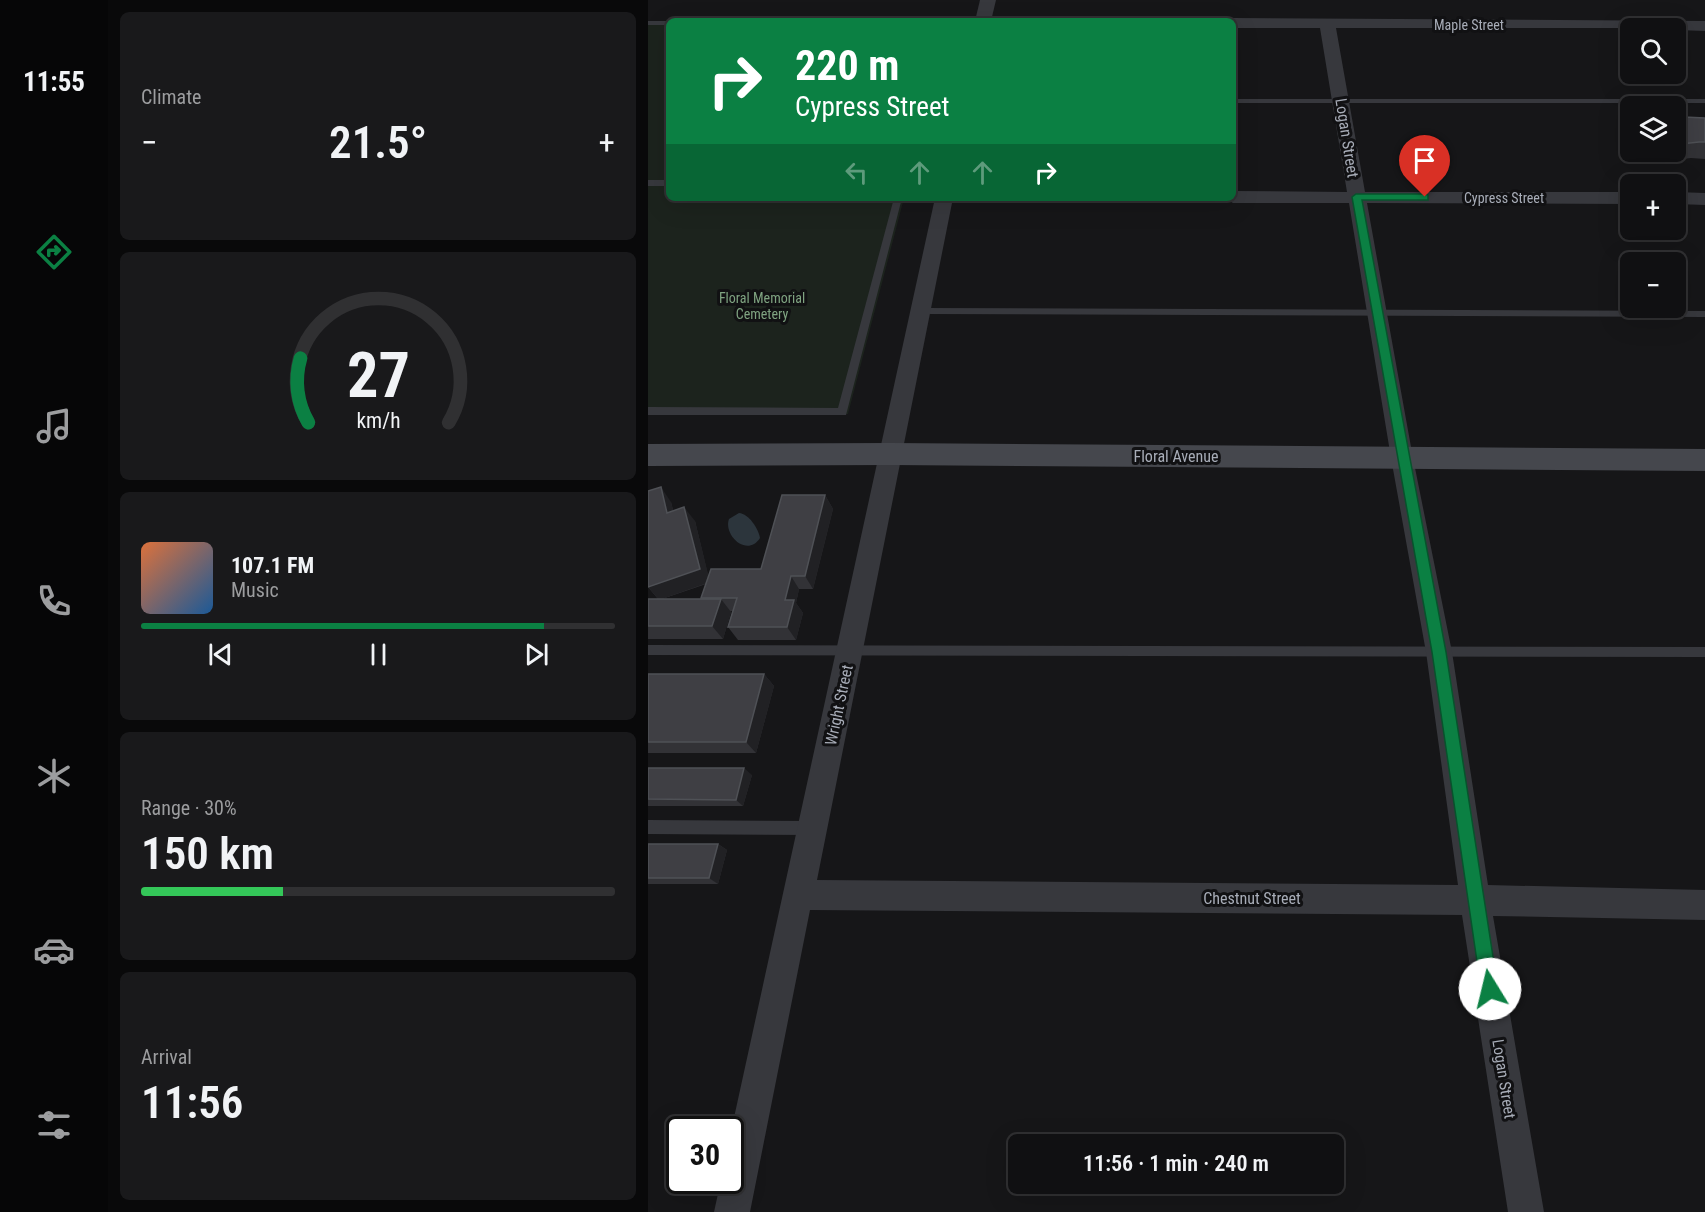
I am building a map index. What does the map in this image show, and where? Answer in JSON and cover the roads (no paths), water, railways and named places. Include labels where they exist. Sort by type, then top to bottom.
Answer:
[{"type":"main road","name":"Floral Avenue","points":[[648,455],[891,454],[1705,460]]},
{"type":"street","points":[[984,18],[988,0]]},
{"type":"street","name":"Maple Street","points":[[1236,23],[1705,26]]},
{"type":"street","name":"Logan Street","points":[[1327,24],[1402,458],[1439,652],[1475,900],[1526,1212]]},
{"type":"street","name":"Cypress Street","points":[[1236,197],[1620,198]]},
{"type":"street","points":[[1686,198],[1705,198]]},
{"type":"street","name":"Wright Street","points":[[732,1212],[851,652],[943,201]]},
{"type":"street","name":"Chestnut Street","points":[[799,895],[1475,900],[1705,905]]},
{"type":"lane","points":[[648,23],[666,23]]},
{"type":"lane","points":[[1236,101],[1705,101]]},
{"type":"lane","points":[[648,183],[666,183]]},
{"type":"lane","points":[[648,411],[842,412],[897,201]]},
{"type":"lane","points":[[922,311],[1705,314]]},
{"type":"lane","points":[[648,650],[1705,652]]},
{"type":"lane","points":[[648,827],[813,828]]},
{"type":"park label","name":"Floral Memorial Cemetery","points":[[762,306]]}]
